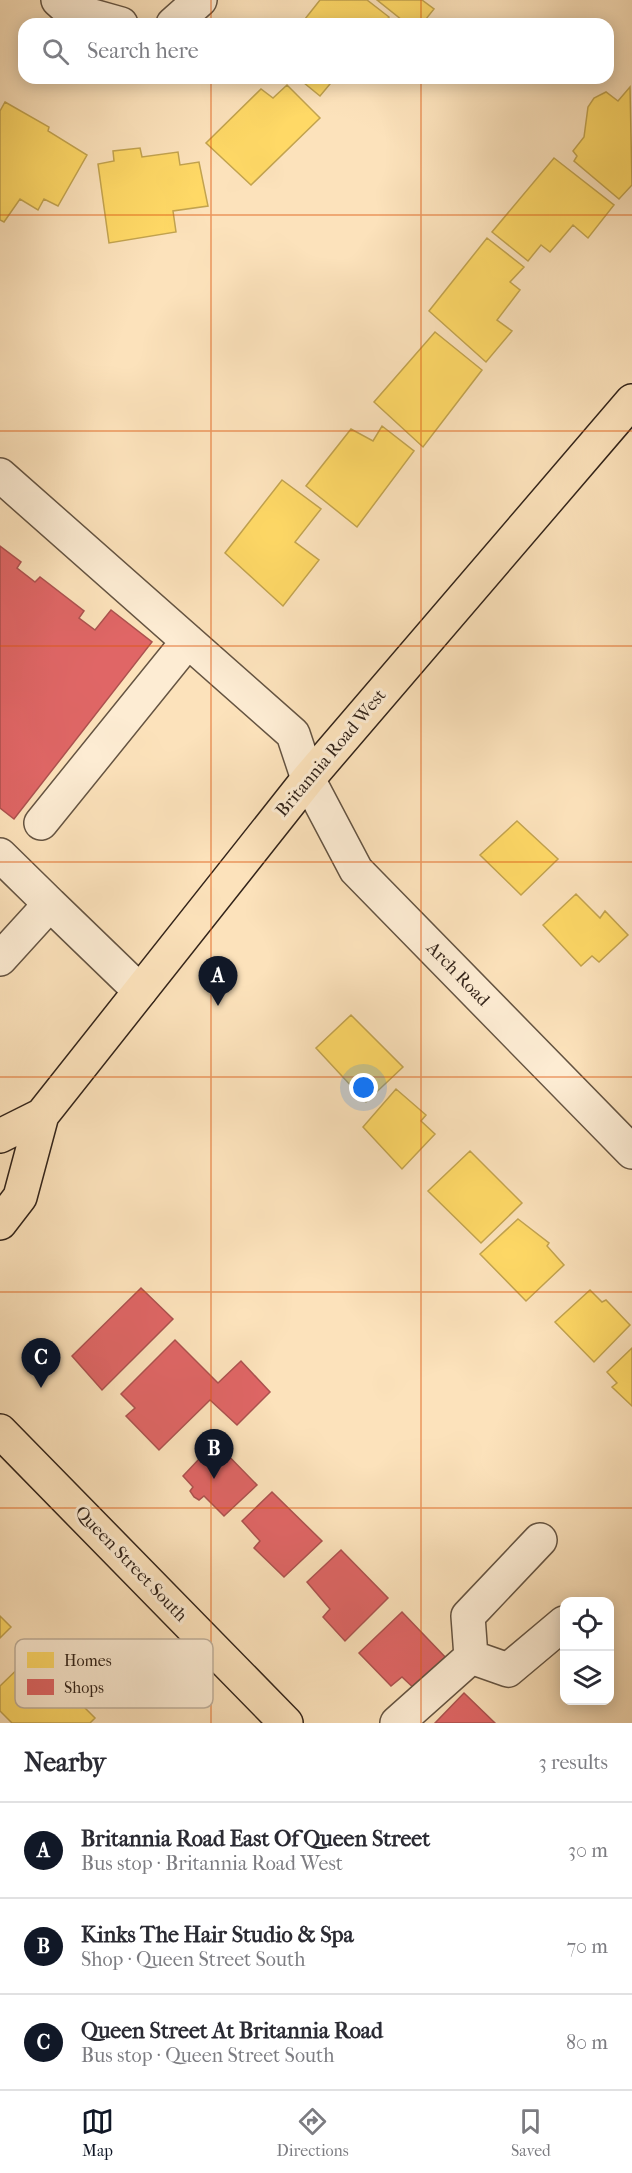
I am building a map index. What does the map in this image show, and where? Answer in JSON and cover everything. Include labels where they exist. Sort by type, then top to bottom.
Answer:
[{"type":"main road","name":"Britannia Road West","points":[[0,1137],[42,1114],[308,779],[632,401]]},
{"type":"main road","name":"Britannia Road West","points":[[0,1223],[20,1197],[42,1114]]},
{"type":"main road","name":"Queen Street South","points":[[0,1431],[204,1639]]},
{"type":"main road","name":"Queen Street South","points":[[213,1648],[286,1723]]},
{"type":"street","points":[[58,0],[68,9],[100,18]]},
{"type":"street","points":[[180,18],[200,0]]},
{"type":"street","name":"Arch Road","points":[[0,475],[293,734],[308,779],[356,870],[632,1152]]},
{"type":"street","points":[[41,823],[188,641]]},
{"type":"street","points":[[0,855],[140,991]]},
{"type":"street","points":[[0,959],[50,904]]},
{"type":"street","points":[[471,1657],[468,1616],[540,1540]]},
{"type":"street","points":[[471,1657],[508,1670],[560,1626]]},
{"type":"street","points":[[397,1723],[471,1657]]},
{"type":"building: Homes","points":[[320,0],[367,0],[389,17],[388,18],[306,18]]},
{"type":"building: Homes","points":[[377,0],[422,0],[434,9],[427,18],[400,18]]},
{"type":"building: Homes","points":[[305,84],[330,84],[320,96]]},
{"type":"building: Homes","points":[[287,85],[320,118],[251,185],[206,143],[261,89],[273,98]]},
{"type":"building: Homes","points":[[630,87],[632,185],[619,199],[574,161],[577,156],[573,151],[584,137],[588,107],[594,98],[606,92],[618,101]]},
{"type":"building: Homes","points":[[5,102],[49,127],[48,131],[87,155],[58,206],[44,199],[38,210],[20,199],[4,222],[0,220],[0,111]]},
{"type":"building: Homes","points":[[140,148],[142,157],[178,152],[180,165],[199,162],[208,206],[173,211],[176,232],[109,243],[98,164],[114,161],[113,151]]},
{"type":"building: Homes","points":[[554,158],[614,205],[588,238],[573,225],[550,252],[541,245],[528,261],[492,232]]},
{"type":"building: Homes","points":[[487,238],[524,267],[510,282],[520,290],[497,320],[512,331],[486,362],[429,311]]},
{"type":"building: Homes","points":[[435,332],[482,370],[423,447],[374,402]]},
{"type":"building: Homes","points":[[382,426],[414,451],[357,527],[306,486],[351,429],[373,441]]},
{"type":"building: Homes","points":[[282,480],[321,509],[295,542],[319,560],[283,606],[225,553]]},
{"type":"building: Homes","points":[[517,821],[558,859],[521,895],[480,855]]},
{"type":"building: Homes","points":[[576,894],[600,918],[605,911],[628,935],[599,962],[592,956],[581,966],[543,925]]},
{"type":"building: Homes","points":[[351,1015],[403,1067],[366,1102],[316,1048]]},
{"type":"building: Homes","points":[[396,1089],[426,1115],[421,1121],[435,1134],[402,1169],[363,1127]]},
{"type":"building: Homes","points":[[470,1151],[522,1203],[481,1243],[428,1191]]},
{"type":"building: Homes","points":[[518,1219],[549,1243],[547,1246],[564,1265],[526,1301],[480,1254]]},
{"type":"building: Homes","points":[[590,1290],[602,1302],[606,1300],[630,1325],[594,1362],[555,1322]]},
{"type":"building: Homes","points":[[632,1348],[632,1406],[612,1387],[617,1383],[607,1372]]},
{"type":"building: Homes","points":[[0,1616],[11,1627],[0,1638]]},
{"type":"building: Homes","points":[[15,1671],[15,1708],[85,1708],[95,1718],[90,1723],[12,1723],[0,1711],[0,1686]]},
{"type":"building: Shops","points":[[0,546],[21,562],[17,568],[35,582],[40,577],[84,611],[79,618],[95,630],[111,610],[152,642],[14,819],[0,808]]},
{"type":"building: Shops","points":[[141,1288],[173,1319],[102,1390],[72,1356]]},
{"type":"building: Shops","points":[[175,1340],[218,1383],[241,1361],[270,1392],[237,1425],[210,1400],[159,1450],[126,1416],[135,1408],[121,1394]]},
{"type":"building: Shops","points":[[215,1442],[257,1485],[224,1516],[204,1496],[199,1500],[194,1497],[190,1491],[193,1487],[183,1476]]},
{"type":"building: Shops","points":[[272,1492],[322,1541],[284,1577],[254,1548],[260,1541],[242,1521]]},
{"type":"building: Shops","points":[[341,1550],[388,1598],[345,1641],[323,1617],[330,1609],[307,1582]]},
{"type":"building: Shops","points":[[402,1612],[449,1661],[418,1692],[402,1677],[391,1686],[359,1653]]},
{"type":"building: Shops","points":[[464,1693],[495,1723],[435,1723]]},
{"type":"place","name":"Britannia Road East Of Queen Street","points":[[218,1006]]},
{"type":"place","name":"Queen Street At Britannia Road","points":[[41,1388]]},
{"type":"place","name":"Kinks The Hair Studio & Spa","points":[[214,1479]]}]
